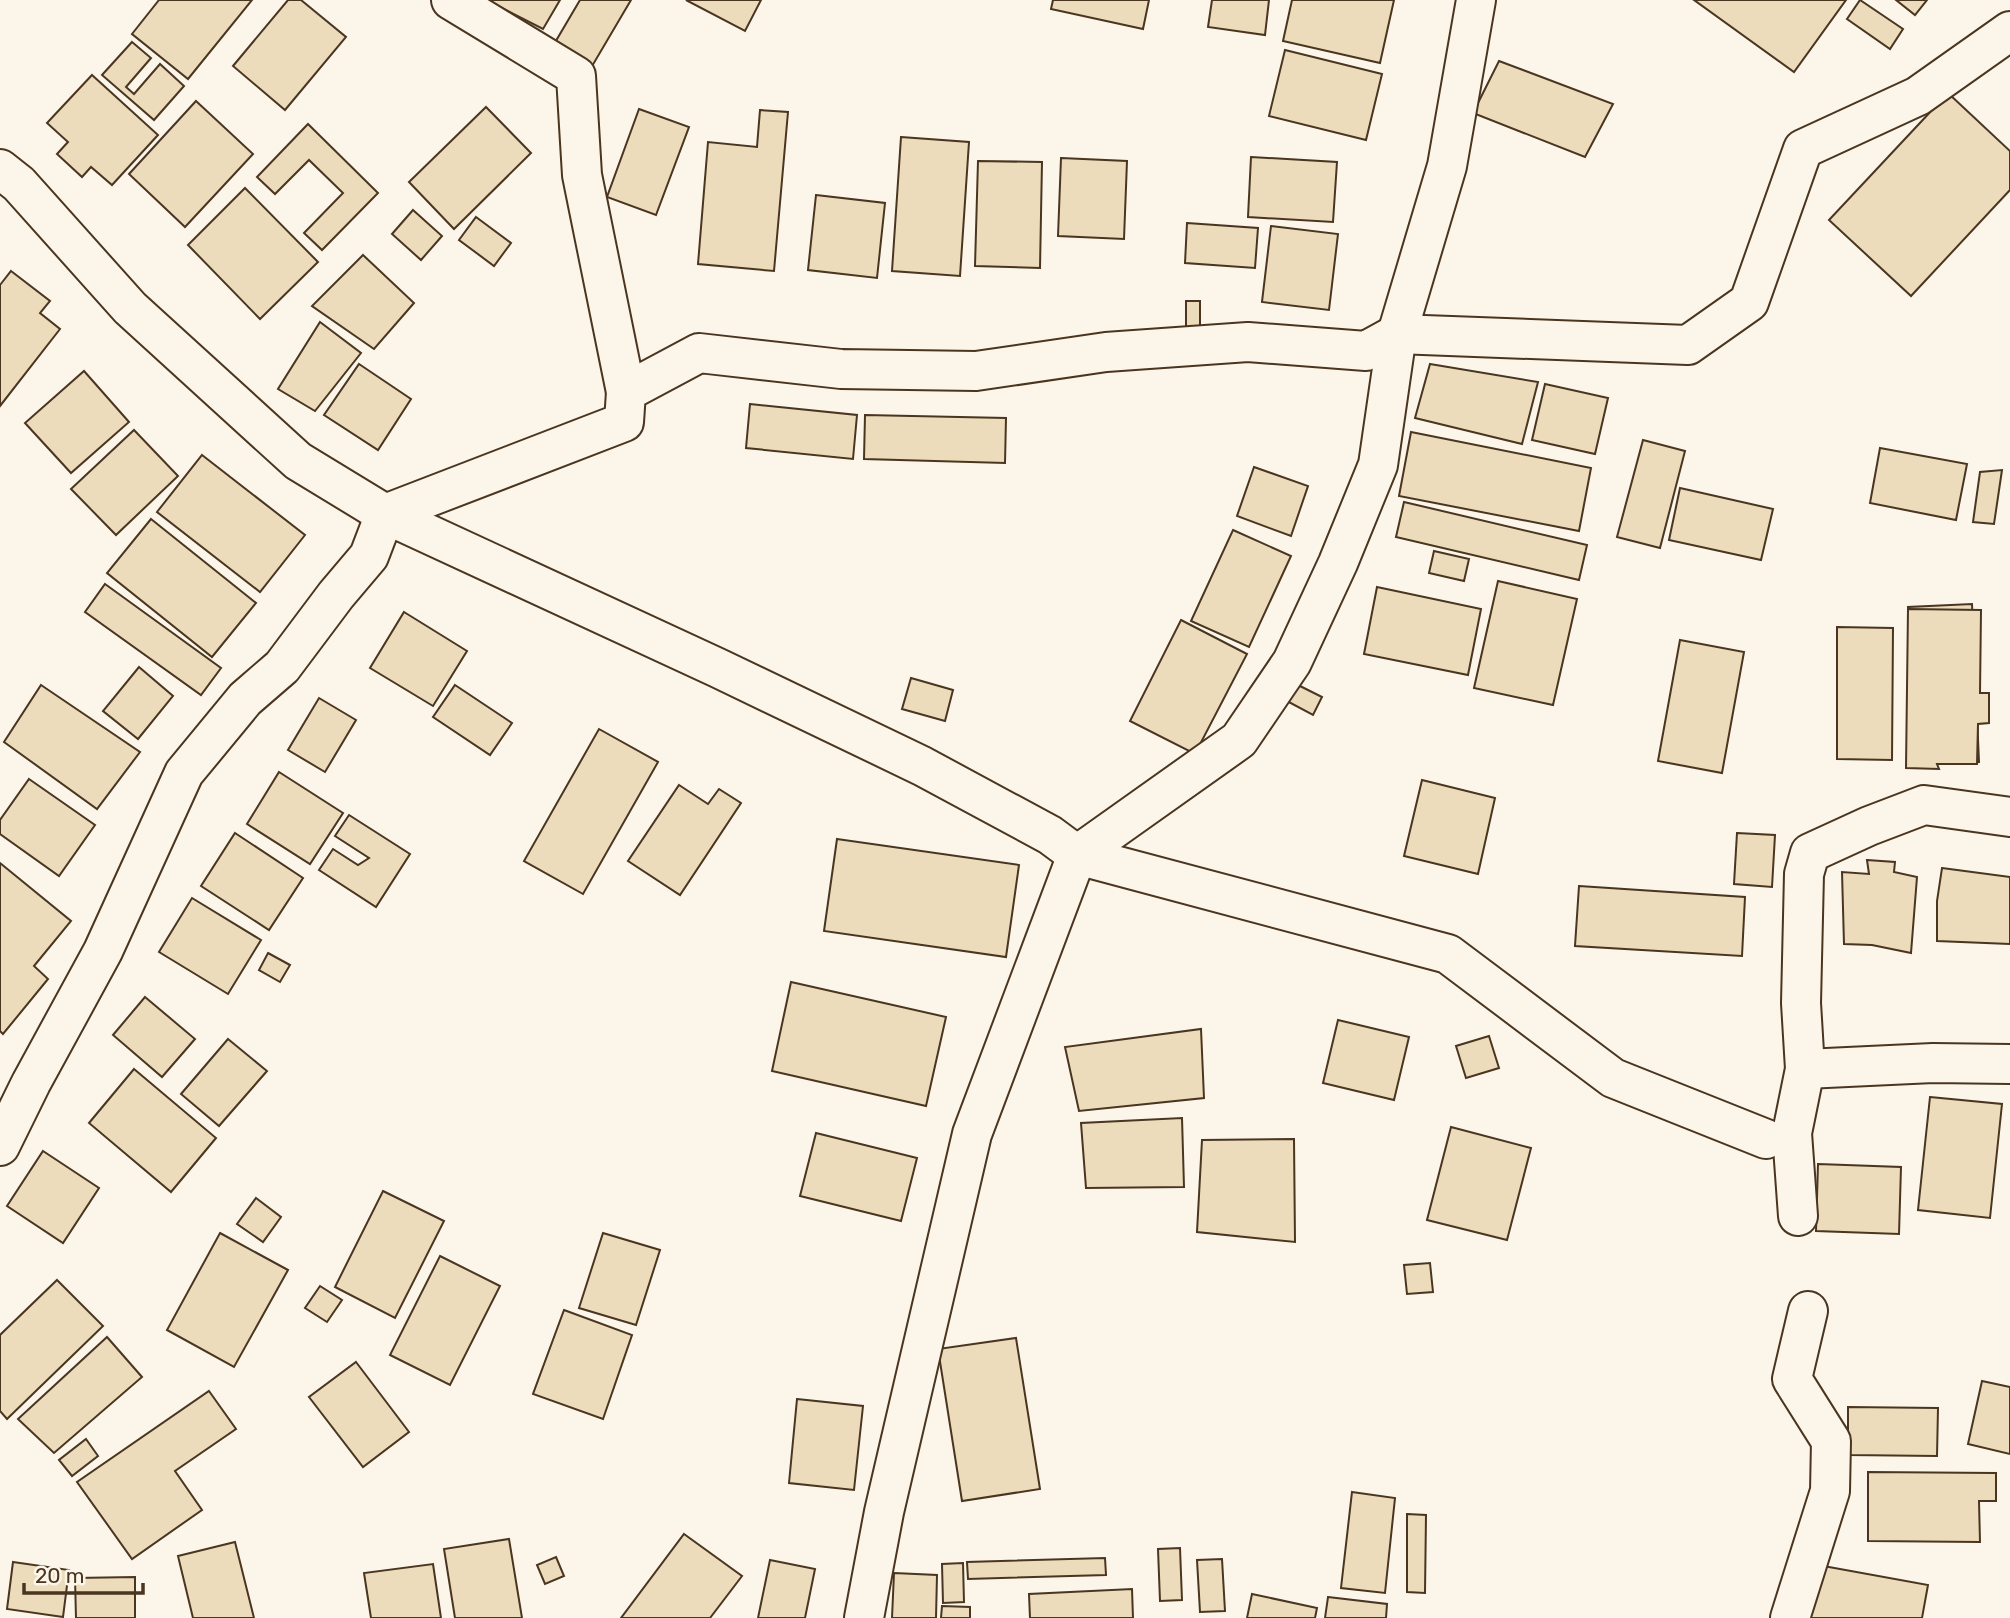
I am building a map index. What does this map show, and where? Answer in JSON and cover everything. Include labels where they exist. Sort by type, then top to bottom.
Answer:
[{"type":"street","points":[[0,1146],[103,951],[184,773],[245,699],[282,667],[369,556],[385,514],[624,422],[626,392],[582,175],[576,76],[451,0]]},
{"type":"street","points":[[864,1618],[884,1512],[972,1135],[1077,855],[1239,740],[1292,662],[1338,563],[1378,465],[1397,334],[1447,166],[1476,0]]},
{"type":"street","points":[[626,392],[699,353],[841,369],[976,371],[1106,352],[1248,342],[1366,351],[1397,334],[1688,345],[1749,302],[1803,149],[1918,96],[2010,31]]},
{"type":"street","points":[[0,169],[19,184],[130,307],[298,461],[385,514],[922,766],[1050,835],[1077,855],[1448,954],[1612,1078],[1766,1139]]},
{"type":"street","points":[[1798,1216],[1792,1133],[1805,1069],[1801,1003],[1804,874],[1810,852],[1924,805],[2010,817]]},
{"type":"street","points":[[1805,1069],[1933,1063],[2010,1064]]},
{"type":"street","points":[[1790,1618],[1830,1490],[1831,1441],[1792,1379],[1808,1311]]},
{"type":"building","points":[[159,0],[252,0],[188,79],[132,34]]},
{"type":"building","points":[[288,0],[301,0],[346,37],[285,110],[233,66]]},
{"type":"building","points":[[486,0],[560,0],[543,29]]},
{"type":"building","points":[[580,0],[631,0],[588,73],[550,51]]},
{"type":"building","points":[[686,0],[761,0],[745,31]]},
{"type":"building","points":[[1053,0],[1149,0],[1143,29],[1051,9]]},
{"type":"building","points":[[1212,0],[1269,0],[1265,35],[1208,27]]},
{"type":"building","points":[[1292,0],[1394,0],[1380,63],[1283,41]]},
{"type":"building","points":[[1694,0],[1846,0],[1794,72]]},
{"type":"building","points":[[1860,0],[1903,29],[1890,49],[1847,19]]},
{"type":"building","points":[[1896,0],[1927,0],[1915,15]]},
{"type":"building","points":[[132,42],[151,58],[126,87],[134,94],[160,64],[184,86],[154,120],[102,75]]},
{"type":"building","points":[[1285,50],[1382,74],[1366,140],[1269,116]]},
{"type":"building","points":[[1499,61],[1613,104],[1585,157],[1473,113]]},
{"type":"building","points":[[92,75],[158,135],[112,185],[91,167],[82,177],[57,154],[68,142],[47,123]]},
{"type":"building","points":[[1948,93],[2010,151],[2010,190],[1911,296],[1829,220]]},
{"type":"building","points":[[196,101],[253,154],[185,227],[129,174]]},
{"type":"building","points":[[486,107],[531,153],[454,229],[409,182]]},
{"type":"building","points":[[639,109],[689,127],[656,215],[607,197]]},
{"type":"building","points":[[760,110],[788,112],[774,271],[698,264],[708,142],[757,147]]},
{"type":"building","points":[[308,124],[378,193],[322,250],[304,233],[343,193],[309,160],[275,194],[257,177]]},
{"type":"building","points":[[901,137],[969,142],[960,276],[892,271]]},
{"type":"building","points":[[1251,157],[1337,162],[1333,222],[1248,217]]},
{"type":"building","points":[[1061,158],[1127,161],[1124,239],[1058,236]]},
{"type":"building","points":[[978,161],[1042,162],[1040,268],[975,266]]},
{"type":"building","points":[[245,188],[318,262],[260,319],[188,245]]},
{"type":"building","points":[[816,195],[885,203],[877,278],[808,270]]},
{"type":"building","points":[[413,210],[442,236],[421,260],[392,234]]},
{"type":"building","points":[[476,217],[511,243],[494,266],[459,240]]},
{"type":"building","points":[[1187,223],[1258,228],[1255,268],[1185,263]]},
{"type":"building","points":[[1271,226],[1338,234],[1329,310],[1262,302]]},
{"type":"building","points":[[363,255],[414,303],[374,349],[312,306]]},
{"type":"building","points":[[11,271],[50,301],[40,313],[60,329],[0,406],[0,285]]},
{"type":"building","points":[[1186,301],[1200,301],[1200,328],[1186,327]]},
{"type":"building","points":[[320,322],[361,353],[315,411],[278,389]]},
{"type":"building","points":[[359,364],[411,399],[378,450],[324,415]]},
{"type":"building","points":[[1430,364],[1538,382],[1522,444],[1415,418]]},
{"type":"building","points":[[84,371],[129,422],[71,473],[25,423]]},
{"type":"building","points":[[1545,384],[1608,398],[1595,454],[1532,440]]},
{"type":"building","points":[[750,404],[857,415],[853,459],[746,448]]},
{"type":"building","points":[[865,415],[1006,418],[1005,463],[864,459]]},
{"type":"building","points":[[134,430],[178,476],[116,535],[71,489]]},
{"type":"building","points":[[1411,432],[1591,468],[1579,531],[1399,496]]},
{"type":"building","points":[[1643,440],[1685,451],[1660,548],[1617,537]]},
{"type":"building","points":[[1880,448],[1967,464],[1956,520],[1870,503]]},
{"type":"building","points":[[202,455],[305,535],[260,592],[157,512]]},
{"type":"building","points":[[1254,467],[1308,486],[1291,536],[1237,516]]},
{"type":"building","points":[[2002,470],[1994,524],[1973,522],[1980,472]]},
{"type":"building","points":[[1680,488],[1773,509],[1761,560],[1669,540]]},
{"type":"building","points":[[1404,502],[1587,545],[1579,580],[1396,537]]},
{"type":"building","points":[[151,519],[256,603],[212,657],[107,573]]},
{"type":"building","points":[[1233,530],[1291,556],[1249,647],[1191,621]]},
{"type":"building","points":[[1434,551],[1469,559],[1464,581],[1429,573]]},
{"type":"building","points":[[1498,581],[1577,599],[1553,705],[1474,688]]},
{"type":"building","points":[[105,584],[221,668],[201,695],[85,612]]},
{"type":"building","points":[[1377,587],[1481,609],[1468,675],[1364,654]]},
{"type":"building","points":[[1972,604],[1979,762],[1915,765],[1908,607]]},
{"type":"building","points":[[1908,609],[1981,610],[1980,693],[1989,693],[1989,723],[1978,724],[1977,764],[1937,764],[1939,769],[1906,768]]},
{"type":"building","points":[[404,612],[467,651],[433,706],[370,668]]},
{"type":"building","points":[[1181,620],[1247,654],[1195,754],[1130,721]]},
{"type":"building","points":[[1837,627],[1893,628],[1892,760],[1837,759]]},
{"type":"building","points":[[1680,640],[1744,652],[1722,773],[1658,761]]},
{"type":"building","points":[[139,667],[173,696],[138,739],[103,711]]},
{"type":"building","points":[[911,678],[953,690],[945,721],[902,709]]},
{"type":"building","points":[[1294,683],[1322,697],[1313,715],[1285,700]]},
{"type":"building","points":[[41,685],[140,752],[97,809],[4,742]]},
{"type":"building","points":[[455,685],[512,723],[490,755],[433,717]]},
{"type":"building","points":[[319,698],[356,720],[325,772],[288,750]]},
{"type":"building","points":[[599,729],[658,762],[583,894],[524,861]]},
{"type":"building","points":[[279,772],[343,813],[310,864],[247,824]]},
{"type":"building","points":[[29,779],[95,825],[59,876],[0,834],[0,820]]},
{"type":"building","points":[[1422,780],[1495,798],[1478,874],[1404,856]]},
{"type":"building","points":[[679,785],[708,804],[719,789],[741,803],[680,895],[628,861]]},
{"type":"building","points":[[349,815],[410,854],[376,907],[319,870],[333,849],[358,865],[369,858],[335,836]]},
{"type":"building","points":[[235,833],[303,878],[269,930],[201,886]]},
{"type":"building","points":[[1737,833],[1775,835],[1772,887],[1734,884]]},
{"type":"building","points":[[837,839],[1019,865],[1006,957],[824,931]]},
{"type":"building","points":[[1867,860],[1895,862],[1894,872],[1917,877],[1911,953],[1872,945],[1844,944],[1842,872],[1869,874]]},
{"type":"building","points":[[0,863],[71,921],[34,966],[48,979],[3,1034],[0,1031]]},
{"type":"building","points":[[1942,868],[2010,877],[2010,944],[1937,941],[1937,901]]},
{"type":"building","points":[[1579,886],[1745,897],[1742,956],[1575,946]]},
{"type":"building","points":[[192,898],[261,940],[228,994],[159,952]]},
{"type":"building","points":[[268,953],[290,965],[280,982],[259,970]]},
{"type":"building","points":[[791,982],[946,1017],[926,1106],[772,1071]]},
{"type":"building","points":[[145,997],[195,1039],[162,1077],[113,1035]]},
{"type":"building","points":[[1338,1020],[1409,1037],[1394,1100],[1323,1083]]},
{"type":"building","points":[[1201,1029],[1204,1098],[1079,1111],[1065,1047]]},
{"type":"building","points":[[1489,1036],[1499,1068],[1466,1078],[1456,1046]]},
{"type":"building","points":[[228,1039],[267,1071],[219,1126],[181,1094]]},
{"type":"building","points":[[134,1069],[216,1138],[171,1192],[89,1123]]},
{"type":"building","points":[[1930,1097],[2002,1104],[1990,1218],[1918,1210]]},
{"type":"building","points":[[1182,1118],[1184,1187],[1086,1188],[1081,1123]]},
{"type":"building","points":[[1451,1127],[1531,1148],[1507,1240],[1427,1220]]},
{"type":"building","points":[[816,1133],[917,1158],[901,1221],[800,1196]]},
{"type":"building","points":[[1294,1139],[1295,1242],[1197,1232],[1202,1140]]},
{"type":"building","points":[[43,1151],[99,1188],[63,1243],[7,1206]]},
{"type":"building","points":[[1818,1164],[1901,1167],[1899,1234],[1816,1231]]},
{"type":"building","points":[[383,1191],[444,1221],[395,1318],[335,1287]]},
{"type":"building","points":[[256,1198],[281,1217],[263,1242],[237,1224]]},
{"type":"building","points":[[220,1233],[288,1270],[234,1367],[167,1330]]},
{"type":"building","points":[[603,1233],[660,1250],[636,1325],[579,1308]]},
{"type":"building","points":[[440,1256],[500,1286],[450,1385],[390,1355]]},
{"type":"building","points":[[1430,1263],[1433,1292],[1407,1294],[1404,1265]]},
{"type":"building","points":[[57,1280],[103,1326],[7,1419],[0,1411],[0,1335]]},
{"type":"building","points":[[320,1286],[342,1300],[327,1322],[305,1308]]},
{"type":"building","points":[[564,1310],[632,1335],[603,1419],[533,1394]]},
{"type":"building","points":[[107,1337],[142,1377],[54,1453],[18,1419]]},
{"type":"building","points":[[1016,1338],[1040,1489],[962,1501],[938,1349]]},
{"type":"building","points":[[356,1362],[409,1432],[363,1467],[309,1397]]},
{"type":"building","points":[[1982,1381],[2010,1387],[2010,1454],[1968,1444]]},
{"type":"building","points":[[209,1391],[236,1429],[175,1471],[202,1510],[132,1559],[77,1482]]},
{"type":"building","points":[[797,1399],[863,1406],[854,1490],[789,1483]]},
{"type":"building","points":[[1848,1407],[1938,1408],[1937,1456],[1848,1455]]},
{"type":"building","points":[[86,1439],[98,1456],[72,1476],[59,1460]]},
{"type":"building","points":[[1868,1472],[1996,1473],[1996,1501],[1979,1501],[1980,1542],[1868,1541]]},
{"type":"building","points":[[1352,1492],[1395,1498],[1385,1593],[1341,1588]]},
{"type":"building","points":[[1407,1514],[1426,1515],[1425,1593],[1407,1592]]},
{"type":"building","points":[[684,1534],[742,1576],[710,1618],[621,1618]]},
{"type":"building","points":[[509,1539],[522,1618],[455,1618],[444,1549]]},
{"type":"building","points":[[235,1542],[254,1618],[193,1618],[178,1556]]},
{"type":"building","points":[[1180,1548],[1182,1600],[1160,1601],[1158,1549]]},
{"type":"building","points":[[556,1557],[564,1576],[545,1584],[537,1565]]},
{"type":"building","points":[[1105,1558],[1106,1575],[968,1579],[967,1562]]},
{"type":"building","points":[[1222,1559],[1225,1611],[1200,1612],[1197,1560]]},
{"type":"building","points":[[770,1560],[815,1569],[805,1618],[758,1618]]},
{"type":"building","points":[[13,1562],[69,1570],[63,1617],[7,1609]]},
{"type":"building","points":[[963,1563],[964,1602],[943,1603],[942,1564]]},
{"type":"building","points":[[433,1564],[441,1618],[371,1618],[364,1573]]},
{"type":"building","points":[[1818,1565],[1928,1585],[1922,1618],[1808,1618]]},
{"type":"building","points":[[894,1573],[937,1575],[936,1618],[892,1618]]},
{"type":"building","points":[[135,1577],[135,1618],[76,1618],[75,1578]]},
{"type":"building","points":[[1132,1589],[1133,1618],[1030,1618],[1029,1594]]},
{"type":"building","points":[[1252,1594],[1317,1608],[1315,1618],[1247,1618]]},
{"type":"building","points":[[1328,1597],[1387,1604],[1386,1618],[1325,1618]]},
{"type":"building","points":[[942,1606],[970,1607],[970,1618],[941,1618]]}]
